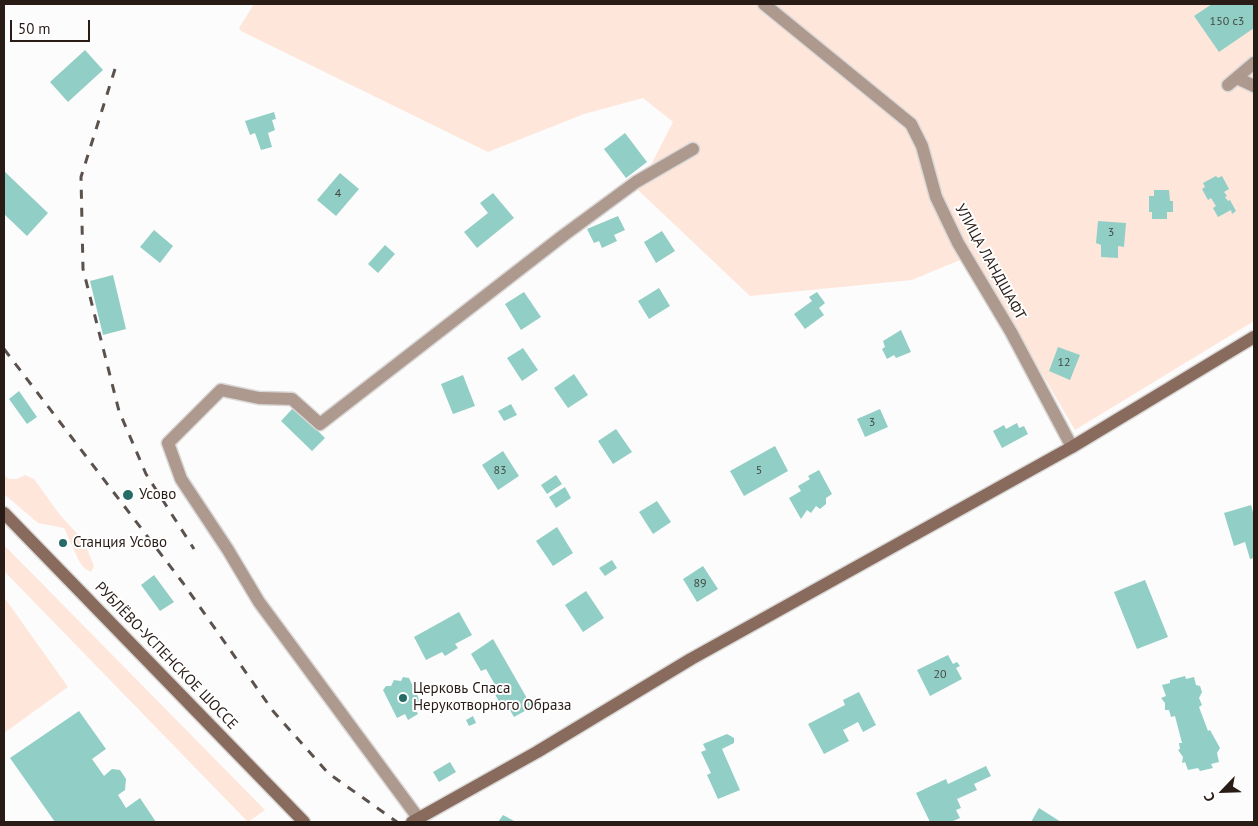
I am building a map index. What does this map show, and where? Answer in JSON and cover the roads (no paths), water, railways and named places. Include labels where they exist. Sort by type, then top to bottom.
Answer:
[{"type":"street","name":"УЛИЦА ЛАНДШАФТ","points":[[764,4],[911,124],[922,146],[936,197],[958,243],[1010,332],[1072,446]]},
{"type":"street","points":[[1254,63],[1233,81],[1254,86]]},
{"type":"street","points":[[693,150],[636,182],[564,235],[320,424],[292,399],[259,398],[222,390],[168,443],[181,479],[260,602],[416,821],[725,640],[1072,446],[1254,337]]},
{"type":"street","name":"РУБЛЁВО-УСПЕНСКОЕ ШОССЕ","points":[[4,513],[304,822]]},
{"type":"railway","points":[[115,69],[81,177],[83,269],[119,411],[146,474],[194,549]]},
{"type":"railway","points":[[4,349],[183,583],[273,711],[328,773],[397,822]]},
{"type":"place","name":"Усово","points":[[128,495]]},
{"type":"place","name":"Станция Усово","points":[[63,543]]},
{"type":"place","name":"Церковь Спаса Нерукотворного Образа","points":[[403,698]]}]
